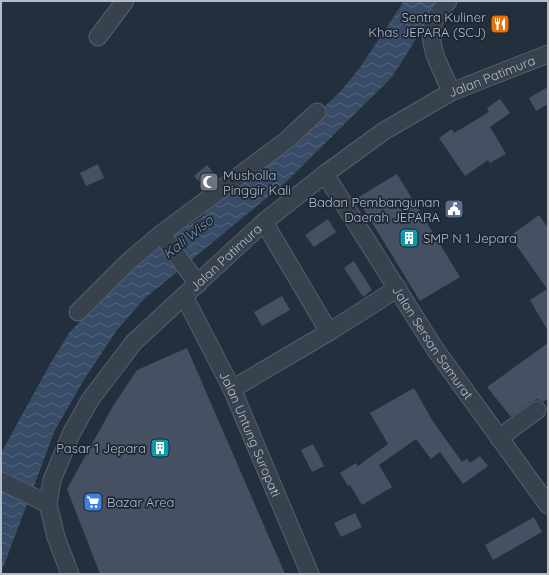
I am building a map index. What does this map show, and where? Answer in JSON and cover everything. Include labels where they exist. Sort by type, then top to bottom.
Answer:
[{"type":"street","points":[[98,37],[125,1]]},
{"type":"street","points":[[448,1],[440,11],[432,28],[432,46],[451,92]]},
{"type":"street","name":"Jalan Patimura","points":[[70,574],[41,500],[52,480],[71,434],[90,400],[134,342],[264,222],[325,174],[384,131],[451,92],[548,54]]},
{"type":"street","points":[[78,312],[127,263],[287,140],[318,112]]},
{"type":"street","name":"Jalan Sersan Samurat","points":[[325,174],[398,288],[435,350],[548,505]]},
{"type":"street","points":[[264,222],[329,332]]},
{"type":"street","points":[[162,235],[198,284]]},
{"type":"street","points":[[232,389],[329,332],[398,288]]},
{"type":"street","name":"Jalan Untung Suropati","points":[[184,296],[232,389],[310,574]]},
{"type":"street","points":[[499,438],[537,410]]},
{"type":"street","points":[[1,481],[41,500]]},
{"type":"water","name":"Kali Wiso","points":[[404,1],[442,1],[391,78],[286,182],[144,299],[117,330],[85,378],[55,430],[1,573],[1,453],[50,364],[69,333],[135,263],[178,229],[190,225],[205,215],[203,208],[288,141],[340,92],[361,66]]},
{"type":"building","points":[[548,87],[548,104],[536,111],[529,98]]},
{"type":"building","points":[[500,99],[510,113],[490,127],[506,154],[490,163],[488,160],[465,176],[439,138],[452,129],[454,133],[489,112],[487,108]]},
{"type":"building","points":[[98,164],[104,178],[86,186],[80,173]]},
{"type":"building","name":"Musholla Pinggir Kali","points":[[207,165],[218,179],[205,188],[194,176]]},
{"type":"building","name":"SMP N 1 Jepara","points":[[397,174],[460,277],[420,301],[357,198]]},
{"type":"building","points":[[539,215],[548,228],[548,331],[530,300],[547,289],[510,236]]},
{"type":"building","points":[[328,219],[336,232],[314,247],[305,235]]},
{"type":"building","points":[[354,261],[372,290],[363,297],[344,268]]},
{"type":"building","points":[[282,296],[290,310],[262,326],[254,312]]},
{"type":"building","points":[[548,343],[548,398],[543,402],[537,399],[531,402],[511,417],[487,387]]},
{"type":"building","name":"Pasar 1 Jepara","points":[[187,348],[285,574],[100,574],[67,489],[113,406],[137,370]]},
{"type":"building","points":[[414,388],[432,420],[462,462],[467,459],[470,463],[480,456],[488,466],[463,484],[440,452],[431,459],[416,439],[379,465],[392,487],[362,505],[350,485],[348,486],[340,473],[356,463],[358,466],[388,444],[370,413]]},
{"type":"building","points":[[313,444],[324,466],[312,472],[301,450]]},
{"type":"building","points":[[355,513],[362,527],[341,537],[334,523]]},
{"type":"building","points":[[534,517],[542,532],[493,560],[485,545]]},
{"type":"place","name":"Sentra Kuliner Khas JEPARA (SCJ)","points":[[500,24]]},
{"type":"place","name":"Musholla Pinggir Kali","points":[[209,182]]},
{"type":"place","name":"Badan Pembangunan Daerah JEPARA","points":[[454,209]]},
{"type":"place","name":"SMP N 1 Jepara","points":[[409,238]]},
{"type":"place","name":"Pasar 1 Jepara","points":[[160,448]]},
{"type":"place","name":"Bazar Area","points":[[93,502]]}]
